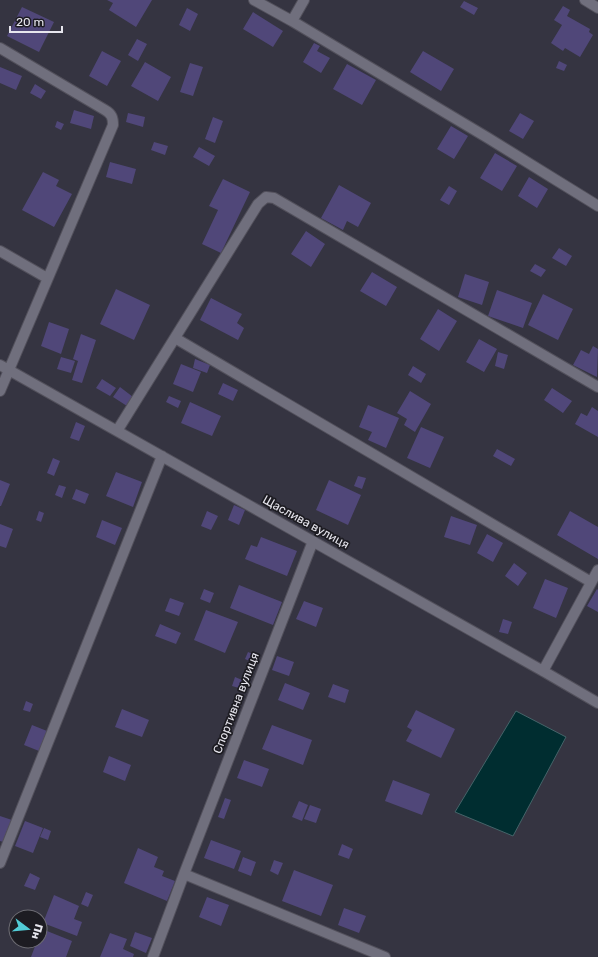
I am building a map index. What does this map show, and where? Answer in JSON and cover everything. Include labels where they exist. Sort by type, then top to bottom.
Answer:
[{"type":"street","points":[[254,0],[292,21],[488,138],[598,206]]},
{"type":"street","points":[[292,21],[304,0]]},
{"type":"street","points":[[585,0],[598,8]]},
{"type":"street","points":[[0,48],[105,110],[111,114],[113,120],[112,126],[47,278],[4,367],[0,391]]},
{"type":"street","points":[[117,431],[258,204],[266,197],[274,198],[598,387]]},
{"type":"street","points":[[0,251],[47,278]]},
{"type":"street","points":[[174,338],[591,582]]},
{"type":"street","name":"Щаслива вулиця","points":[[4,367],[598,703]]},
{"type":"street","points":[[0,863],[162,456]]},
{"type":"street","name":"Спортивна вулиця","points":[[153,957],[313,541]]},
{"type":"street","points":[[543,671],[598,570]]},
{"type":"street","points":[[184,874],[385,957]]},
{"type":"shaded area","points":[[516,711],[566,737],[513,836],[455,812]]},
{"type":"building","points":[[107,0],[152,0],[136,27],[109,10],[113,3]]},
{"type":"building","points":[[464,1],[478,8],[474,15],[460,7]]},
{"type":"building","points":[[563,6],[570,10],[567,16],[590,29],[589,32],[593,35],[580,57],[565,48],[563,51],[551,43],[562,25],[554,20]]},
{"type":"building","points":[[22,7],[54,22],[39,52],[7,36]]},
{"type":"building","points":[[187,8],[198,14],[190,31],[179,25]]},
{"type":"building","points":[[253,12],[283,31],[273,47],[243,29]]},
{"type":"building","points":[[137,39],[147,44],[138,61],[128,55]]},
{"type":"building","points":[[314,43],[320,46],[317,51],[330,58],[321,73],[303,62]]},
{"type":"building","points":[[102,51],[121,61],[107,86],[89,76]]},
{"type":"building","points":[[423,51],[454,69],[441,91],[410,72]]},
{"type":"building","points":[[559,61],[567,65],[564,71],[556,68]]},
{"type":"building","points":[[145,62],[171,77],[158,101],[131,86]]},
{"type":"building","points":[[190,63],[203,67],[193,96],[180,92]]},
{"type":"building","points":[[347,64],[376,80],[362,105],[333,89]]},
{"type":"building","points":[[0,67],[22,76],[16,90],[0,83]]},
{"type":"building","points":[[35,84],[46,91],[41,99],[30,93]]},
{"type":"building","points":[[74,110],[94,116],[91,129],[70,123]]},
{"type":"building","points":[[128,113],[145,117],[143,127],[126,122]]},
{"type":"building","points":[[520,113],[534,121],[523,139],[509,131]]},
{"type":"building","points":[[213,117],[223,121],[215,143],[205,139]]},
{"type":"building","points":[[57,121],[64,124],[61,130],[55,127]]},
{"type":"building","points":[[451,126],[468,136],[454,159],[437,149]]},
{"type":"building","points":[[154,142],[168,146],[165,155],[151,150]]},
{"type":"building","points":[[199,147],[215,156],[209,166],[193,157]]},
{"type":"building","points":[[495,153],[517,166],[502,191],[480,178]]},
{"type":"building","points":[[110,162],[136,169],[132,184],[106,177]]},
{"type":"building","points":[[43,172],[59,180],[56,186],[72,194],[54,227],[22,210]]},
{"type":"building","points":[[529,177],[548,189],[537,208],[518,196]]},
{"type":"building","points":[[223,179],[250,192],[221,253],[202,244],[218,210],[209,206]]},
{"type":"building","points":[[339,185],[371,203],[358,227],[347,221],[343,230],[321,218]]},
{"type":"building","points":[[449,186],[457,191],[449,205],[440,200]]},
{"type":"building","points":[[306,231],[325,244],[311,267],[291,254]]},
{"type":"building","points":[[559,248],[572,256],[566,266],[552,258]]},
{"type":"building","points":[[535,264],[546,270],[541,277],[530,271]]},
{"type":"building","points":[[372,272],[397,287],[386,306],[360,291]]},
{"type":"building","points":[[465,274],[489,282],[482,305],[458,297]]},
{"type":"building","points":[[116,289],[150,305],[134,340],[100,324]]},
{"type":"building","points":[[497,290],[532,303],[523,328],[488,316]]},
{"type":"building","points":[[543,294],[573,309],[558,340],[528,325]]},
{"type":"building","points":[[211,298],[242,314],[237,323],[244,328],[238,340],[200,320]]},
{"type":"building","points":[[438,309],[457,321],[439,351],[420,339]]},
{"type":"building","points":[[49,322],[69,329],[61,354],[41,346]]},
{"type":"building","points":[[81,334],[96,340],[82,383],[72,380],[78,361],[73,359]]},
{"type":"building","points":[[479,339],[497,349],[484,372],[466,362]]},
{"type":"building","points":[[593,346],[598,349],[597,377],[573,365],[581,350],[589,354]]},
{"type":"building","points":[[498,352],[508,355],[504,369],[495,366]]},
{"type":"building","points":[[61,357],[75,361],[71,373],[57,369]]},
{"type":"building","points":[[195,359],[210,365],[207,373],[193,368]]},
{"type":"building","points":[[181,364],[201,372],[193,392],[173,384]]},
{"type":"building","points":[[413,366],[426,374],[421,383],[408,375]]},
{"type":"building","points":[[102,379],[116,388],[110,396],[96,388]]},
{"type":"building","points":[[223,383],[238,390],[233,401],[218,394]]},
{"type":"building","points":[[120,387],[133,397],[127,406],[113,397]]},
{"type":"building","points":[[552,388],[572,401],[563,413],[544,400]]},
{"type":"building","points":[[410,391],[431,404],[415,432],[404,425],[407,419],[397,413]]},
{"type":"building","points":[[169,396],[181,401],[178,408],[166,402]]},
{"type":"building","points":[[190,402],[221,416],[212,436],[181,423]]},
{"type":"building","points":[[368,405],[399,418],[386,448],[368,440],[372,432],[359,427]]},
{"type":"building","points":[[592,407],[598,411],[598,437],[575,424],[581,413],[587,416]]},
{"type":"building","points":[[76,422],[85,426],[79,441],[70,438]]},
{"type":"building","points":[[421,427],[444,437],[430,468],[407,458]]},
{"type":"building","points":[[497,449],[515,459],[511,466],[493,456]]},
{"type":"building","points":[[53,458],[60,461],[54,476],[47,473]]},
{"type":"building","points":[[116,472],[142,482],[133,507],[106,496]]},
{"type":"building","points":[[358,476],[366,478],[362,489],[354,486]]},
{"type":"building","points":[[0,480],[10,484],[1,506],[0,506]]},
{"type":"building","points":[[329,480],[361,495],[348,525],[316,510]]},
{"type":"building","points":[[59,485],[66,487],[62,498],[55,495]]},
{"type":"building","points":[[76,489],[89,494],[85,504],[72,499]]},
{"type":"building","points":[[234,505],[245,510],[239,525],[228,520]]},
{"type":"building","points":[[39,511],[44,513],[41,522],[36,520]]},
{"type":"building","points":[[207,511],[218,516],[211,530],[201,526]]},
{"type":"building","points":[[570,511],[598,527],[598,559],[557,535]]},
{"type":"building","points":[[451,516],[477,525],[470,545],[444,537]]},
{"type":"building","points":[[102,520],[122,528],[115,545],[96,537]]},
{"type":"building","points":[[0,524],[13,529],[6,548],[0,546]]},
{"type":"building","points":[[487,534],[503,543],[493,562],[477,553]]},
{"type":"building","points":[[261,537],[297,551],[287,576],[245,559],[251,545],[257,547]]},
{"type":"building","points":[[514,563],[527,573],[518,586],[505,576]]},
{"type":"building","points":[[545,579],[568,588],[556,618],[533,608]]},
{"type":"building","points":[[239,585],[282,602],[273,625],[230,608]]},
{"type":"building","points":[[204,589],[214,593],[210,603],[200,599]]},
{"type":"building","points":[[597,589],[598,590],[598,612],[587,606]]},
{"type":"building","points":[[170,598],[184,603],[179,616],[165,611]]},
{"type":"building","points":[[304,601],[323,608],[316,627],[296,619]]},
{"type":"building","points":[[206,610],[238,622],[225,653],[194,640]]},
{"type":"building","points":[[503,619],[512,622],[508,634],[499,632]]},
{"type":"building","points":[[160,624],[181,633],[176,644],[155,636]]},
{"type":"building","points":[[248,652],[257,656],[254,663],[245,659]]},
{"type":"building","points":[[277,656],[294,662],[289,676],[272,670]]},
{"type":"building","points":[[235,677],[242,680],[239,688],[232,686]]},
{"type":"building","points":[[285,683],[310,693],[303,710],[278,700]]},
{"type":"building","points":[[333,684],[349,690],[345,703],[328,697]]},
{"type":"building","points":[[26,701],[33,704],[30,712],[23,710]]},
{"type":"building","points":[[122,709],[149,720],[142,737],[115,727]]},
{"type":"building","points":[[416,710],[455,729],[441,758],[406,741],[412,730],[407,727]]},
{"type":"building","points":[[32,725],[47,731],[39,751],[24,745]]},
{"type":"building","points":[[272,725],[312,740],[303,765],[262,749]]},
{"type":"building","points":[[109,756],[131,765],[125,781],[103,772]]},
{"type":"building","points":[[244,760],[269,769],[262,787],[237,778]]},
{"type":"building","points":[[393,780],[430,794],[422,815],[385,801]]},
{"type":"building","points":[[225,798],[231,800],[224,819],[218,817]]},
{"type":"building","points":[[299,801],[308,805],[302,821],[292,817]]},
{"type":"building","points":[[310,805],[321,809],[316,823],[304,819]]},
{"type":"building","points":[[0,816],[12,820],[3,842],[0,841]]},
{"type":"building","points":[[25,821],[43,828],[33,853],[15,846]]},
{"type":"building","points":[[44,828],[51,831],[48,840],[40,837]]},
{"type":"building","points":[[211,840],[241,851],[234,869],[204,858]]},
{"type":"building","points":[[342,844],[353,849],[349,859],[338,855]]},
{"type":"building","points":[[138,848],[158,857],[154,867],[164,871],[162,876],[175,881],[167,901],[124,883]]},
{"type":"building","points":[[243,857],[256,862],[251,876],[238,871]]},
{"type":"building","points":[[274,860],[283,863],[278,875],[270,871]]},
{"type":"building","points":[[294,870],[333,885],[321,916],[282,901]]},
{"type":"building","points":[[30,873],[40,878],[35,890],[24,886]]},
{"type":"building","points":[[86,892],[93,895],[88,907],[81,904]]},
{"type":"building","points":[[54,895],[79,906],[74,919],[82,922],[77,936],[48,925],[48,910]]},
{"type":"building","points":[[207,897],[229,905],[221,926],[199,917]]},
{"type":"building","points":[[344,908],[366,916],[359,933],[338,925]]},
{"type":"building","points":[[48,931],[72,941],[66,957],[31,957],[34,949],[48,949]]},
{"type":"building","points":[[135,932],[152,938],[146,953],[130,946]]},
{"type":"building","points":[[110,933],[127,939],[123,949],[134,954],[133,957],[100,957]]}]
